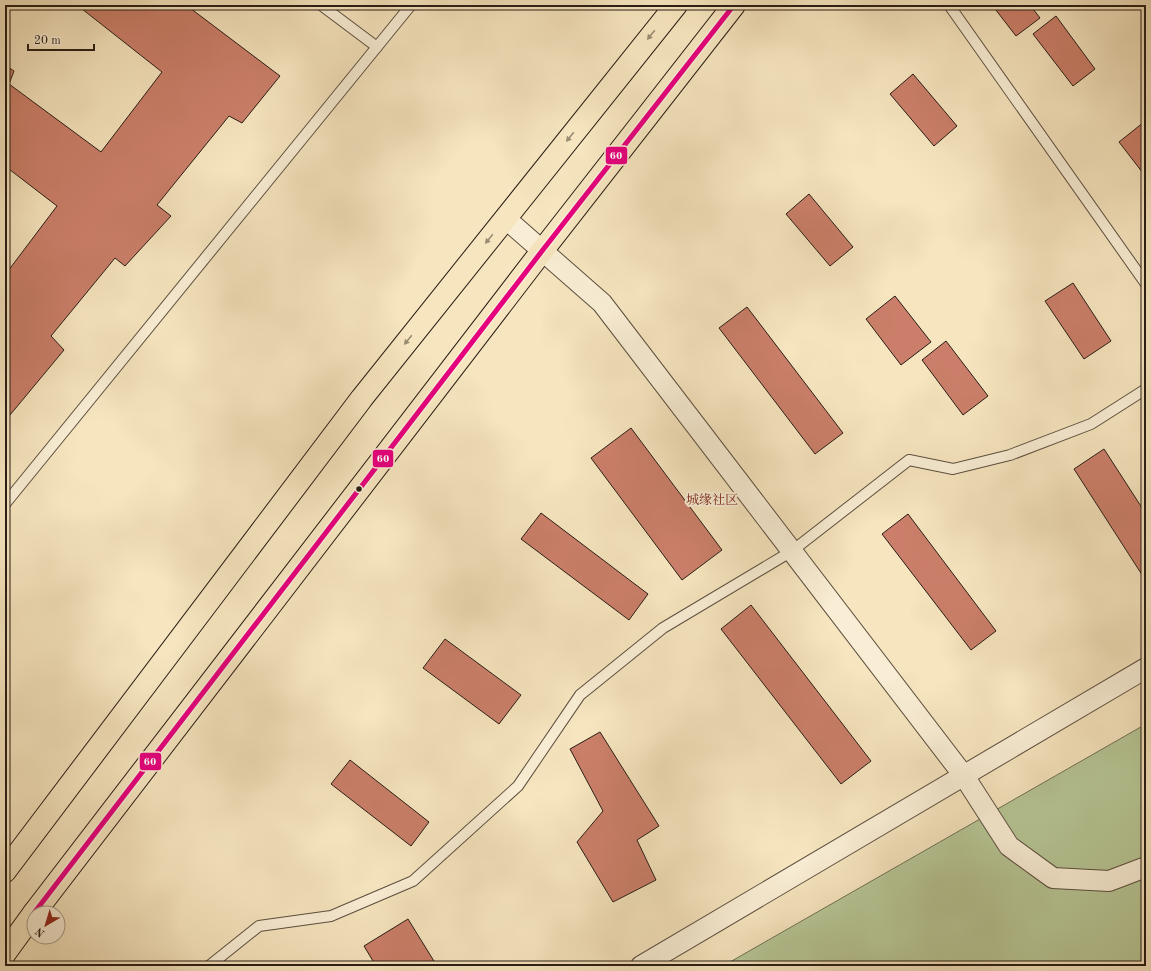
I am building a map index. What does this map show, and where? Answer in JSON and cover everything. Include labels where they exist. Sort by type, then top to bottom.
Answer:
[{"type":"main road","points":[[5,872],[362,398],[676,5]]},
{"type":"main road","points":[[40,905],[542,251],[734,5]]},
{"type":"main road","points":[[5,953],[26,924]]},
{"type":"street","points":[[506,218],[602,302],[964,776],[1009,846],[1053,878],[1109,881],[1146,867]]},
{"type":"street","points":[[641,966],[1146,668]]},
{"type":"lane","points":[[321,5],[377,47]]},
{"type":"lane","points":[[5,504],[410,5]]},
{"type":"lane","points":[[949,5],[1146,284]]},
{"type":"lane","points":[[209,966],[259,926],[331,916],[413,881],[518,786],[580,695],[663,628],[792,551],[909,460],[953,469],[1010,456],[1091,424],[1146,390]]},
{"type":"green space","points":[[1146,724],[1146,966],[723,966]]},
{"type":"building","points":[[77,5],[186,5],[280,76],[242,123],[229,116],[157,205],[171,216],[125,266],[115,258],[51,336],[64,350],[5,421],[5,275],[57,206],[5,166],[5,65],[14,71],[9,84],[101,152],[162,72]]},
{"type":"building","points":[[992,5],[1030,5],[1040,18],[1016,36]]},
{"type":"building","points":[[1056,16],[1095,69],[1073,86],[1033,34]]},
{"type":"building","points":[[913,74],[957,126],[934,146],[890,94]]},
{"type":"building","points":[[1144,122],[1146,124],[1146,177],[1119,142]]},
{"type":"building","points":[[809,194],[853,247],[830,266],[786,214]]},
{"type":"building","points":[[1073,283],[1111,341],[1084,359],[1045,301]]},
{"type":"building","points":[[895,296],[931,342],[901,365],[866,319]]},
{"type":"building","points":[[747,307],[843,433],[815,454],[719,328]]},
{"type":"building","points":[[946,341],[988,396],[963,415],[922,360]]},
{"type":"building","points":[[631,428],[722,550],[682,580],[591,458]]},
{"type":"building","points":[[1104,449],[1146,514],[1146,581],[1074,469]]},
{"type":"building","points":[[541,513],[648,594],[629,620],[521,539]]},
{"type":"building","points":[[908,514],[996,631],[971,650],[882,534]]},
{"type":"building","points":[[751,605],[871,761],[841,784],[721,629]]},
{"type":"building","points":[[445,639],[521,695],[499,724],[423,668]]},
{"type":"building","points":[[600,732],[659,826],[637,840],[656,880],[613,902],[577,842],[603,811],[570,749]]},
{"type":"building","points":[[350,760],[429,822],[411,846],[331,784]]},
{"type":"building","points":[[408,919],[437,966],[376,966],[364,946]]},
{"type":"transit line","name":"60","points":[[40,905],[542,251],[734,5]]},
{"type":"district","name":"城缘社区","points":[[712,499]]}]
